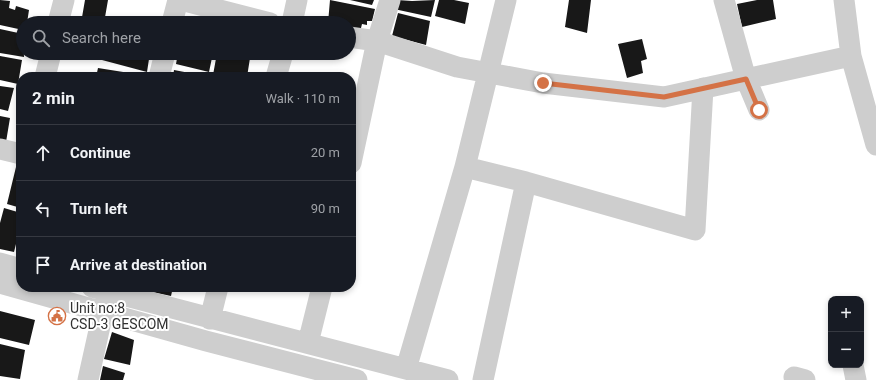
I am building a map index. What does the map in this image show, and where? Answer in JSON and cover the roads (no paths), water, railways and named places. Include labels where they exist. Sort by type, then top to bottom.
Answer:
[{"type":"street","points":[[60,16],[64,0]]},
{"type":"street","points":[[174,16],[180,0],[243,16]]},
{"type":"street","points":[[294,16],[297,0]]},
{"type":"street","points":[[356,140],[377,41],[390,0]]},
{"type":"street","points":[[406,369],[465,167],[506,0]]},
{"type":"street","points":[[724,0],[746,79],[759,110]]},
{"type":"street","points":[[844,0],[851,56],[875,140]]},
{"type":"street","points":[[356,38],[377,41],[457,67],[487,73],[543,83],[664,97],[851,56]]},
{"type":"street","points":[[46,72],[49,60]]},
{"type":"street","points":[[160,72],[163,60]]},
{"type":"street","points":[[277,72],[281,60]]},
{"type":"street","points":[[465,167],[526,182],[695,230],[703,88]]},
{"type":"street","points":[[0,149],[16,153]]},
{"type":"street","points":[[483,380],[526,182]]},
{"type":"street","points":[[0,263],[16,268]]},
{"type":"street","points":[[0,283],[16,288]]},
{"type":"street","points":[[31,292],[102,313],[357,380]]},
{"type":"street","points":[[88,380],[102,313],[103,292]]},
{"type":"street","points":[[117,292],[210,319],[448,380]]},
{"type":"street","points":[[210,319],[217,292]]},
{"type":"street","points":[[308,343],[321,292]]},
{"type":"street","points":[[854,368],[856,380]]},
{"type":"place","name":"Unit no:8 CSD-3 GESCOM","points":[[57,316]]}]
